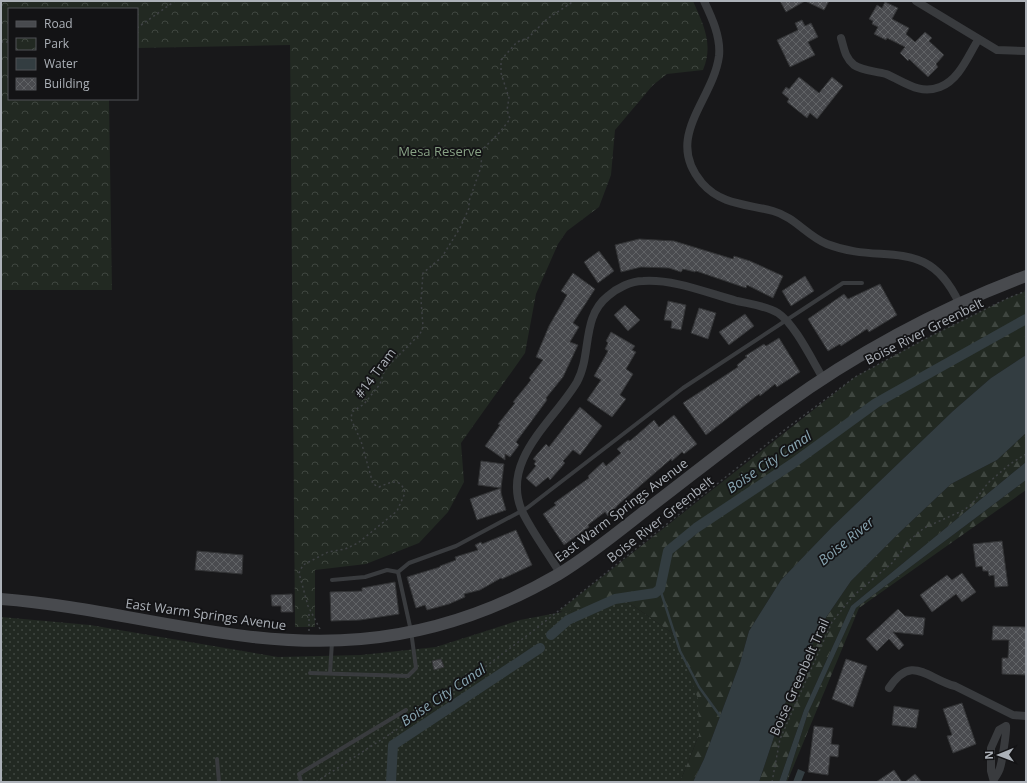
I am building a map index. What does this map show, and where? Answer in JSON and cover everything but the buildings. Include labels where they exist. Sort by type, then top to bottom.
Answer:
[{"type":"street","points":[[704,1],[716,30],[719,42],[719,55],[717,66],[692,122],[688,136],[687,150],[691,166],[702,183],[716,196],[732,203],[774,211],[793,219],[822,242],[838,248],[908,256],[920,259],[932,265],[947,281],[959,303]]},
{"type":"street","points":[[916,1],[978,40],[997,50],[1026,51]]},
{"type":"street","points":[[841,38],[847,57],[855,66],[886,74],[918,89],[929,90],[941,86],[955,77],[978,40]]},
{"type":"street","name":"East Warm Springs Avenue","points":[[1,599],[53,604],[244,636],[281,640],[332,641],[365,639],[411,631],[456,620],[515,598],[560,573],[606,541],[767,417],[893,335],[959,303],[1026,276]]},
{"type":"street","points":[[560,573],[522,511],[517,492],[518,473],[523,456],[576,382],[584,367],[589,327],[595,312],[607,296],[625,285],[641,280],[662,281],[777,312],[786,320],[824,380]]},
{"type":"street","points":[[888,688],[896,676],[906,670],[917,670],[947,684],[956,686],[1014,715],[1026,716]]},
{"type":"street","points":[[994,781],[1000,769],[1002,751],[1008,731],[1006,726],[1014,715]]},
{"type":"lane","points":[[332,580],[365,577],[388,570],[398,572],[408,564],[456,546],[522,511],[683,388],[843,283],[862,283]]},
{"type":"lane","points":[[310,673],[408,676],[416,668],[411,631],[398,572]]},
{"type":"lane","points":[[330,673],[332,641]]},
{"type":"lane","points":[[301,782],[299,774],[406,710]]},
{"type":"lane","points":[[217,759],[219,782]]},
{"type":"path","points":[[138,27],[175,1]]},
{"type":"path","name":"#14 Tram","points":[[320,629],[309,609],[299,573],[303,565],[328,552],[345,549],[358,543],[397,511],[403,500],[404,489],[397,481],[379,487],[373,484],[361,441],[351,416],[352,412],[364,404],[380,384],[384,372],[390,363],[420,334],[423,327],[423,273],[430,265],[442,257],[460,228],[469,208],[469,200],[480,167],[482,150],[500,132],[510,119],[507,110],[509,98],[501,73],[501,60],[517,42],[528,38],[547,19],[574,1]]},
{"type":"path","name":"Boise River Greenbelt","points":[[316,782],[433,706],[537,628],[787,428],[855,377],[925,339],[1008,298],[1026,291]]},
{"type":"path","name":"Boise Greenbelt Trail","points":[[772,782],[780,739],[832,622],[853,596],[892,563],[911,539],[924,528],[964,510],[972,504],[988,483],[1010,464],[1026,454]]},
{"type":"path","name":"#14 Tram","points":[[309,609],[309,641]]},
{"type":"green space","name":"Mesa Reserve","points":[[1,1],[693,1],[700,18],[706,34],[707,43],[706,61],[703,70],[667,74],[653,85],[615,130],[611,175],[599,207],[567,231],[558,244],[536,294],[525,353],[461,443],[464,482],[448,512],[419,543],[366,564],[315,570],[315,627],[295,627],[290,45],[138,48],[138,8],[8,8],[8,100],[109,100],[112,290],[1,290]]},
{"type":"green space","points":[[1026,291],[1026,355],[991,378],[953,411],[832,527],[781,580],[749,631],[740,663],[704,759],[693,782],[680,782],[699,735],[698,699],[675,635],[625,600],[563,612],[559,611],[855,377],[925,339],[1008,298]]},
{"type":"green space","points":[[1026,433],[1026,462],[851,606],[804,710],[779,782],[759,782],[789,692],[823,622],[851,581],[951,484],[997,460]]},
{"type":"green space","points":[[1026,480],[1026,490],[859,608],[786,782],[808,713],[856,608]]},
{"type":"green space","points":[[625,600],[675,635],[699,699],[699,735],[680,782],[1,782],[1,617],[90,625],[278,657],[361,655],[436,647],[520,620]]},
{"type":"water","name":"Boise River","points":[[1026,355],[1026,433],[997,460],[951,484],[851,581],[823,622],[789,692],[759,782],[693,782],[704,759],[740,663],[749,631],[781,580],[832,527],[953,411],[991,378]]},
{"type":"water","points":[[1026,462],[1026,480],[856,608],[808,713],[786,782],[779,782],[804,710],[851,606]]},
{"type":"water","points":[[798,769],[805,772],[801,782],[793,782]]},
{"type":"waterway","name":"Boise City Canal","points":[[551,635],[568,620],[615,599],[655,593],[660,589],[668,551],[696,528],[792,464],[876,403],[1026,319]]},
{"type":"waterway","points":[[660,589],[680,651],[699,687],[720,716]]},
{"type":"waterway","name":"Boise City Canal","points":[[391,782],[393,745],[540,648]]}]
